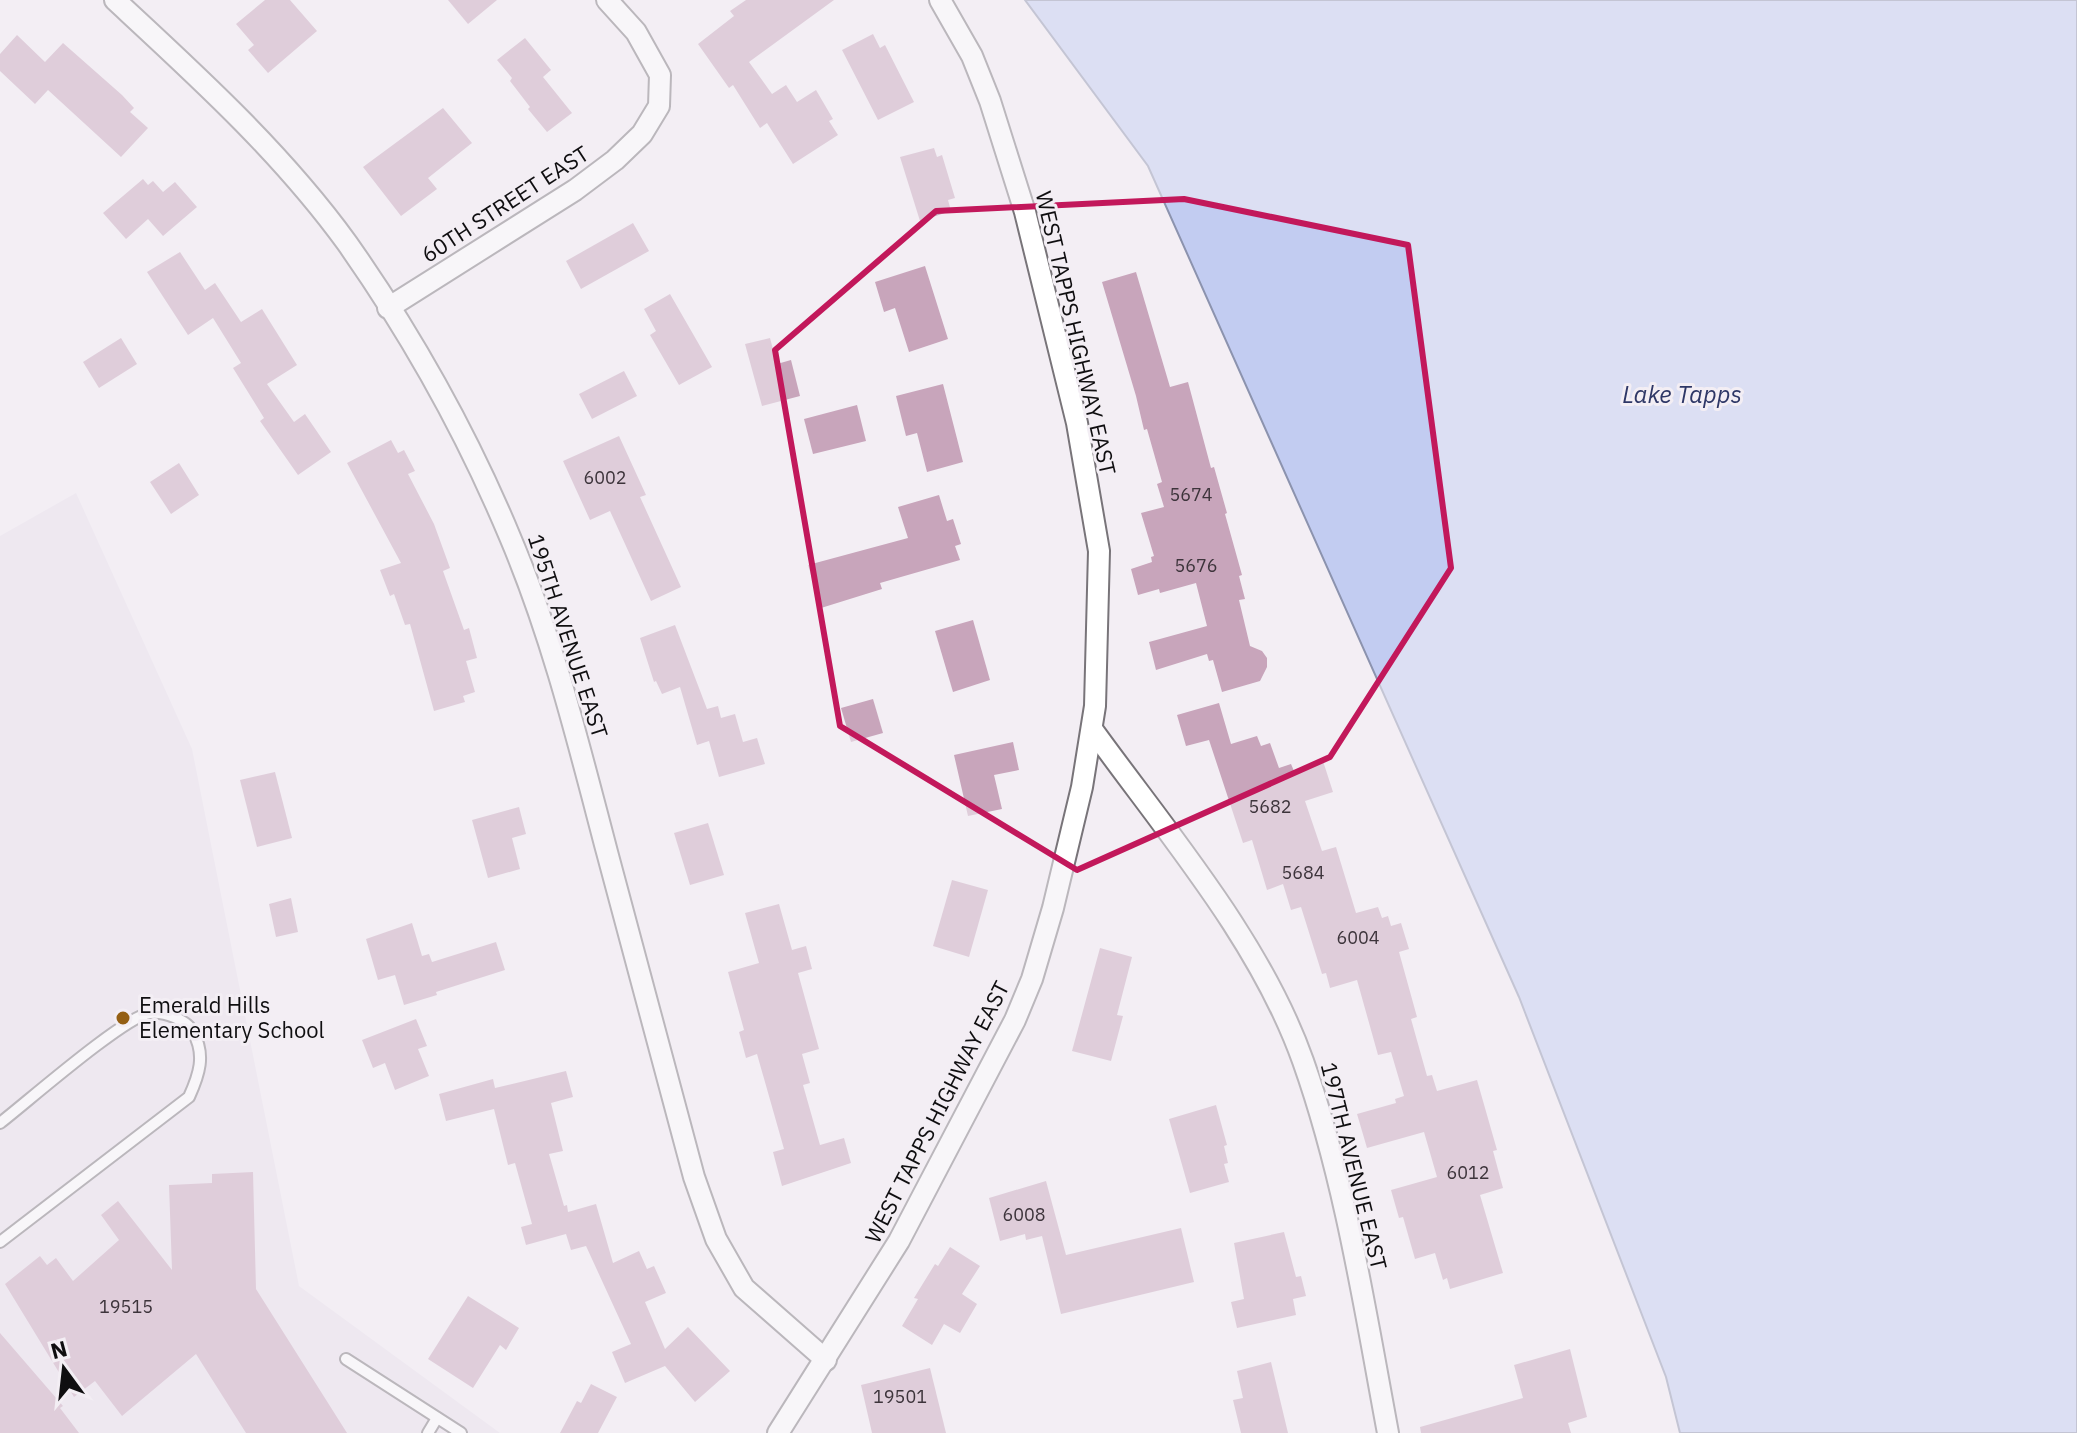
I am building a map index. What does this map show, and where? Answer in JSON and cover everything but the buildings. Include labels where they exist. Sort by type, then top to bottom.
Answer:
[{"type":"street","name":"195TH AVENUE EAST","points":[[115,0],[255,134],[346,243],[435,384],[467,443],[511,538],[557,667],[694,1177],[716,1239],[744,1288],[826,1360]]},
{"type":"street","name":"60TH STREET EAST","points":[[388,308],[575,190],[615,160],[642,134],[659,106],[660,75],[636,32],[607,0]]},
{"type":"street","name":"WEST TAPPS HIGHWAY EAST","points":[[778,1433],[899,1241],[1015,1020],[1032,979],[1053,908],[1082,787],[1092,729],[1099,551],[1077,423],[1025,212],[990,101],[972,56],[940,0]]},
{"type":"street","name":"197TH AVENUE EAST","points":[[1092,729],[1224,910],[1255,963],[1303,1059],[1331,1155],[1367,1318],[1388,1433]]},
{"type":"lane","points":[[0,1123],[124,1026],[149,1013],[172,1015],[192,1029],[200,1051],[200,1073],[189,1097],[0,1242]]},
{"type":"lane","points":[[346,1359],[461,1433]]},
{"type":"lane","points":[[428,1433],[437,1418]]},
{"type":"highlighted area","points":[[1184,199],[1408,245],[1451,568],[1330,757],[1077,870],[840,726],[775,350],[936,211]]},
{"type":"shaded area","name":"Emerald Hills Elementary School","points":[[76,493],[192,749],[299,1286],[500,1433],[0,1433],[0,536]]},
{"type":"water","name":"Lake Tapps","points":[[1025,0],[2077,0],[2077,1433],[1680,1433],[1666,1377],[1519,997],[1148,166]]},
{"type":"place","name":"Emerald Hills Elementary School","points":[[123,1018]]}]
